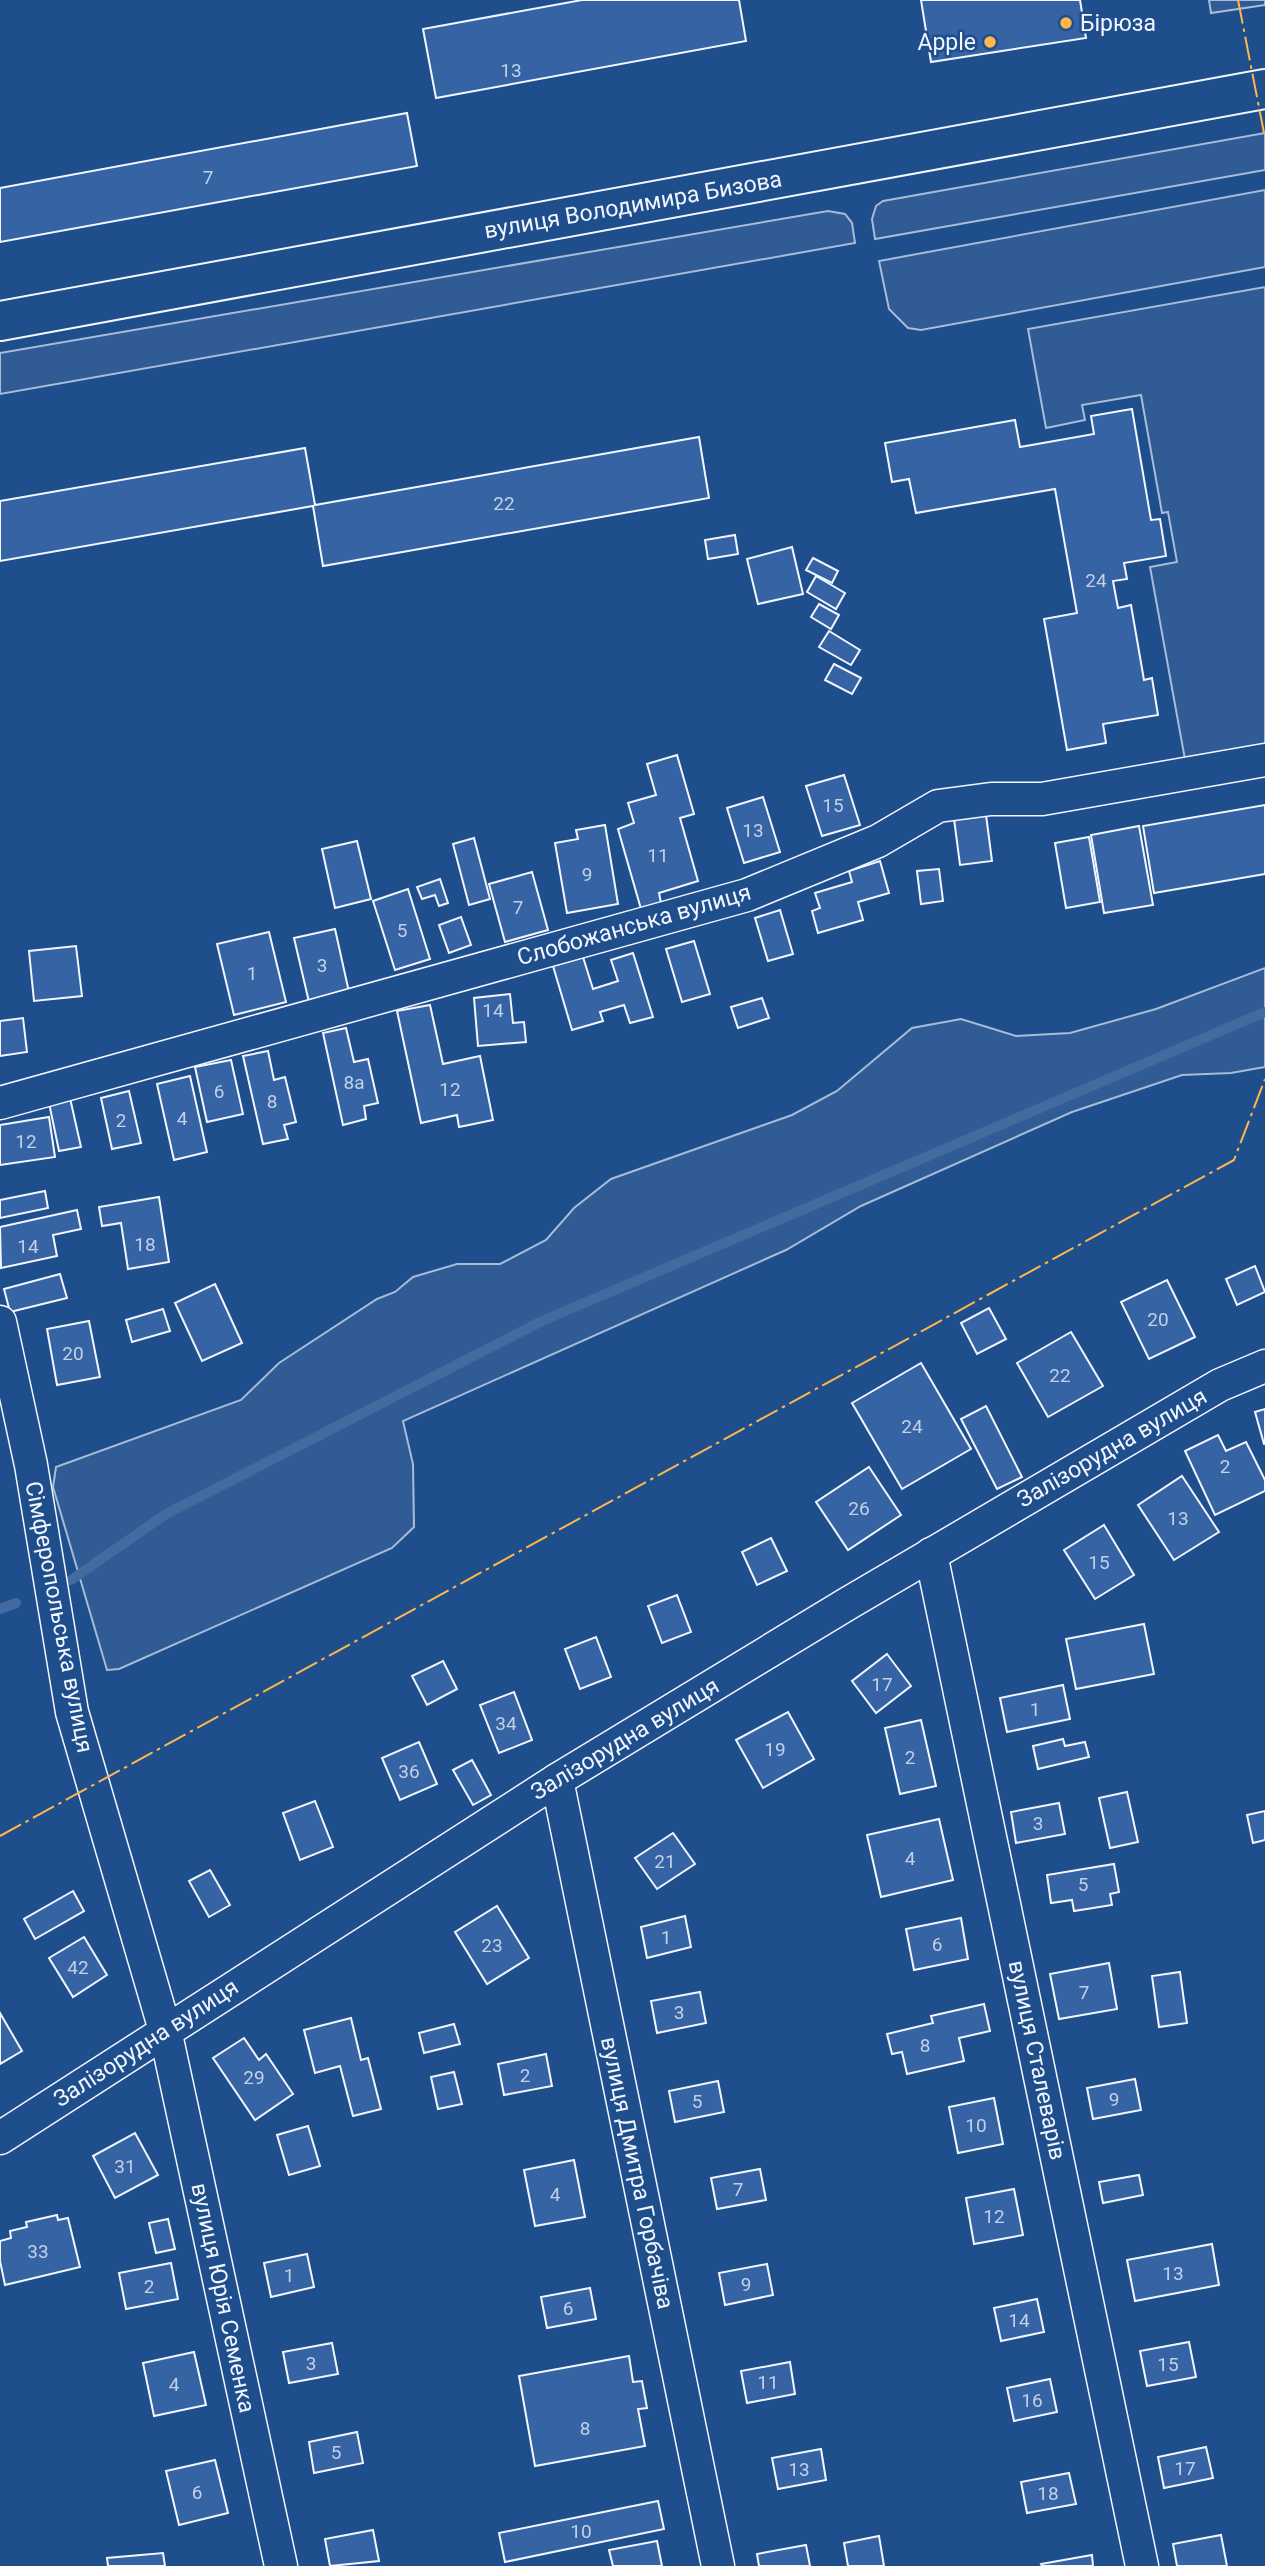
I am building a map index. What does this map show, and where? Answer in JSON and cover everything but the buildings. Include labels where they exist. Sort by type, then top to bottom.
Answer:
[{"type":"street","name":"вулиця Володимира Бизова","points":[[0,321],[1265,89]]},
{"type":"street","name":"Слобожанська вулиця","points":[[0,1103],[747,895],[878,841],[938,806],[991,799],[1042,799],[1265,760]]},
{"type":"street","name":"Сімферопольська вулиця","points":[[0,1322],[31,1465],[72,1712],[165,2030]]},
{"type":"street","name":"Залізорудна вулиця","points":[[0,2138],[557,1780],[931,1554],[1220,1385],[1265,1366]]},
{"type":"street","name":"вулиця Сталеварів","points":[[931,1554],[1142,2566]]},
{"type":"street","name":"вулиця Дмитра Горбачіва","points":[[557,1780],[718,2566]]},
{"type":"street","name":"вулиця Юрія Семенка","points":[[165,2030],[281,2566]]},
{"type":"shaded area","points":[[1209,0],[1265,0],[1265,5],[1211,13]]},
{"type":"shaded area","points":[[1265,133],[1265,170],[875,239],[872,219],[876,206],[883,201]]},
{"type":"shaded area","points":[[1265,190],[1265,267],[921,330],[908,328],[889,309],[879,261]]},
{"type":"shaded area","points":[[828,211],[845,214],[852,223],[855,243],[0,394],[0,353]]},
{"type":"shaded area","points":[[1265,287],[1265,751],[1186,765],[1150,567],[1177,562],[1168,512],[1162,513],[1141,395],[1082,405],[1085,420],[1046,428],[1028,329]]},
{"type":"shaded area","points":[[1265,968],[1265,1067],[1231,1073],[1182,1075],[1072,1112],[861,1206],[786,1250],[403,1421],[413,1464],[414,1527],[392,1548],[119,1669],[107,1670],[53,1487],[56,1467],[241,1400],[279,1363],[377,1299],[395,1292],[413,1277],[457,1264],[500,1264],[546,1240],[574,1208],[611,1179],[792,1115],[837,1091],[912,1028],[961,1019],[1016,1036],[1070,1033],[1156,1009]]},
{"type":"waterway","points":[[71,1580],[166,1514],[542,1321],[1265,1012]]},
{"type":"waterway","points":[[0,1609],[16,1603]]},
{"type":"power","points":[[1238,0],[1265,138]]},
{"type":"power","points":[[0,1836],[1234,1160],[1265,1079]]},
{"type":"place","name":"Бірюза","points":[[1066,23]]},
{"type":"place","name":"Apple","points":[[990,42]]}]
